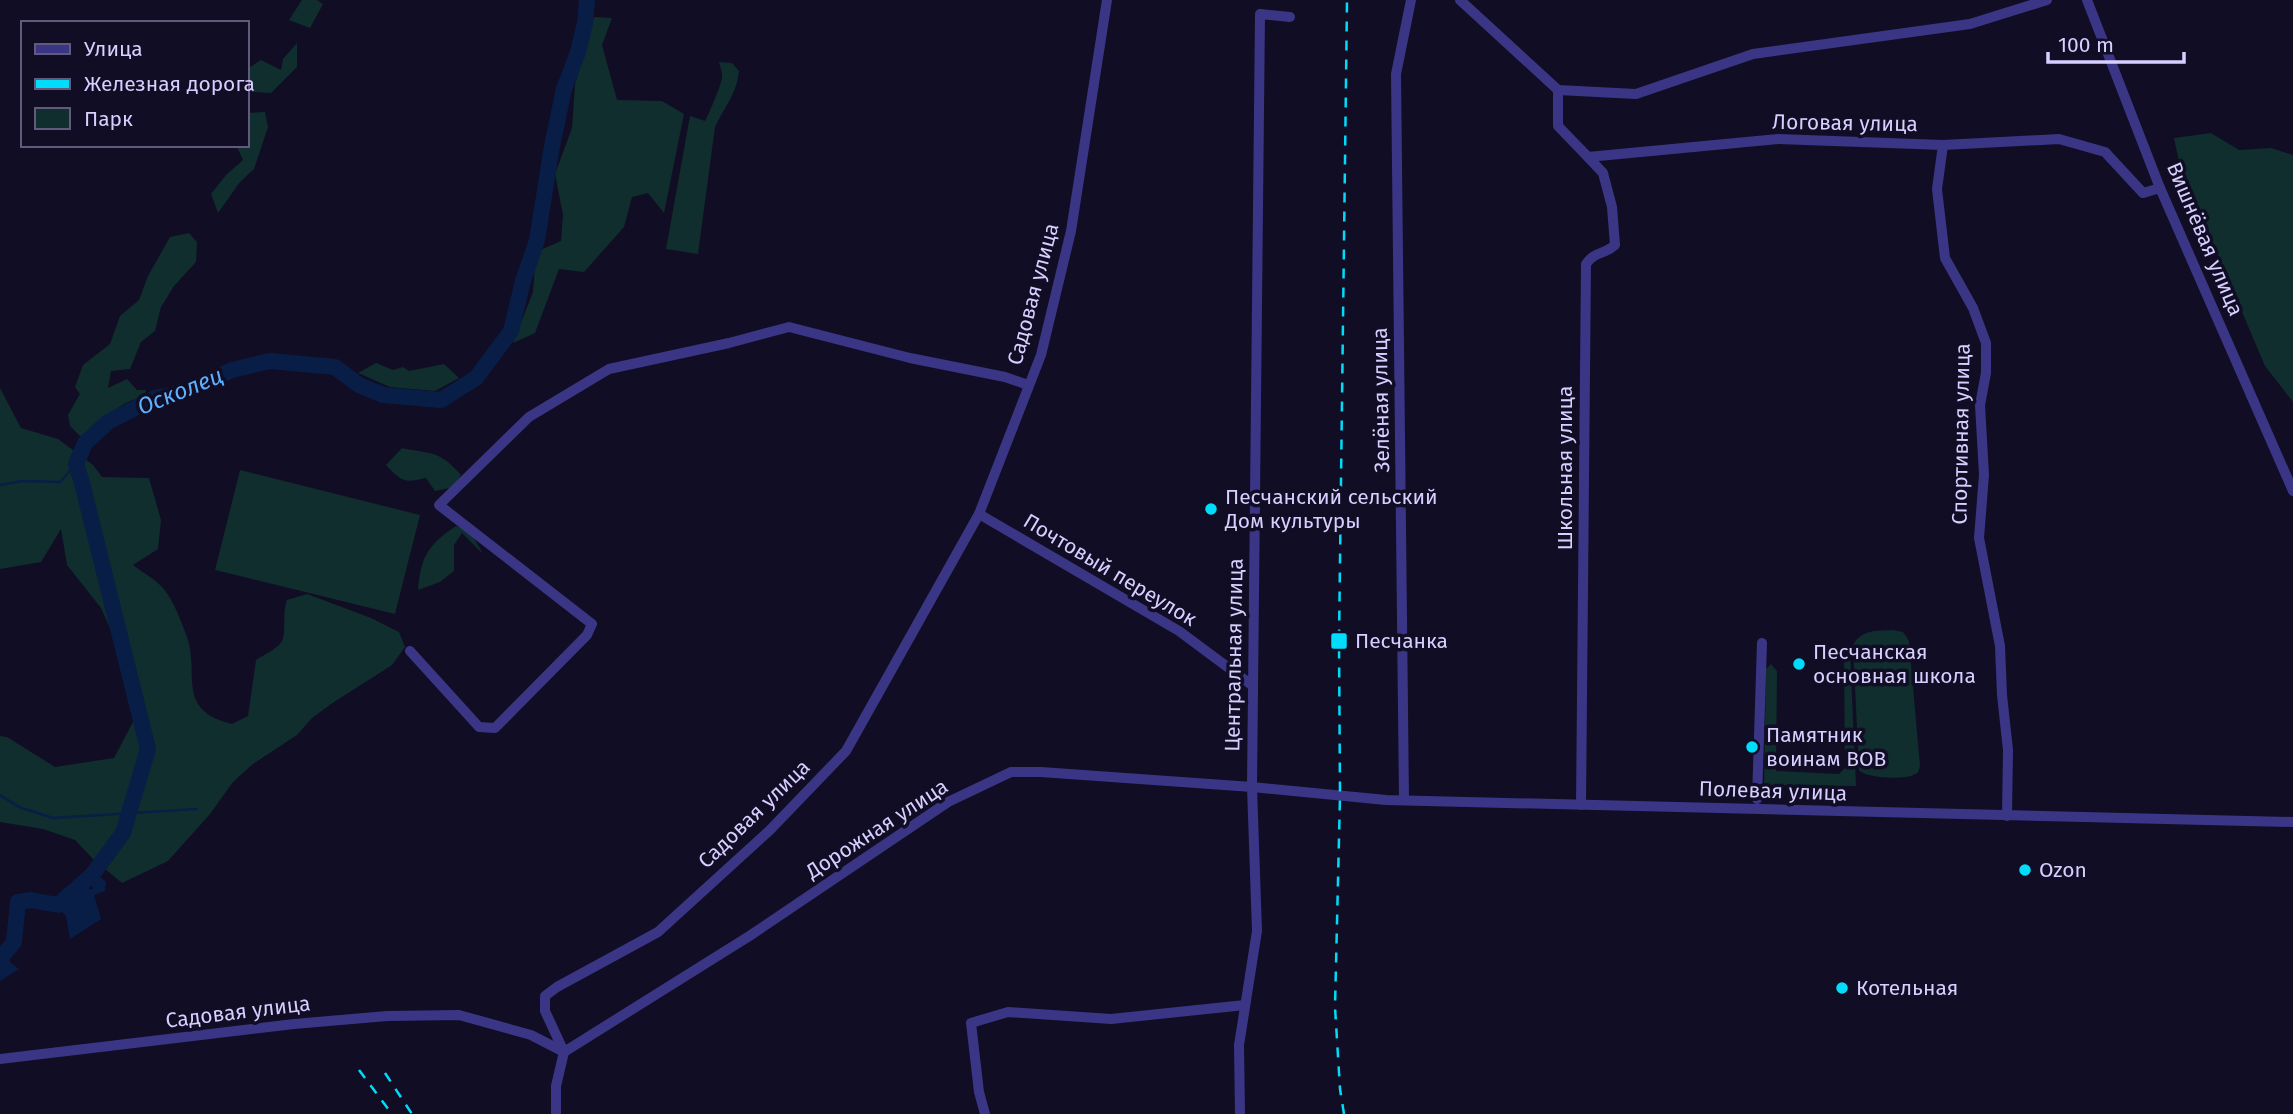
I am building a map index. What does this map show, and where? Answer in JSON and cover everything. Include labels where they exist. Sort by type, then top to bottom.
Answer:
[{"type":"street","name":"Садовая улица","points":[[564,1052],[545,1011],[545,996],[658,932],[770,830],[846,751],[979,514],[1041,355],[1071,231],[1107,0]]},
{"type":"street","name":"Зелёная улица","points":[[1404,800],[1396,74],[1411,0]]},
{"type":"street","points":[[1460,0],[1558,90],[1636,94],[1753,54],[1970,24],[2047,0]]},
{"type":"street","name":"Вишнёвая улица","points":[[2087,0],[2161,188],[2293,491]]},
{"type":"street","name":"Центральная улица","points":[[1240,1114],[1239,1045],[1257,931],[1252,787],[1259,14],[1290,17]]},
{"type":"street","points":[[1558,90],[1558,126],[1587,157]]},
{"type":"street","name":"Логовая улица","points":[[1587,157],[1778,139],[1943,145],[2059,139],[2105,152],[2143,193],[2161,188]]},
{"type":"street","name":"Спортивная улица","points":[[1943,145],[1937,189],[1945,258],[1973,308],[1986,343],[1986,373],[1980,405],[1984,475],[1979,538],[2000,646],[2008,750],[2007,816]]},
{"type":"street","name":"Школьная улица","points":[[1581,805],[1586,264],[1592,255],[1609,250],[1615,245],[1612,207],[1603,173],[1587,157]]},
{"type":"street","points":[[410,651],[479,727],[495,727],[587,635],[592,624],[439,505],[529,417],[609,369],[789,327],[911,358],[1005,377],[1028,385]]},
{"type":"street","name":"Почтовый переулок","points":[[979,514],[1179,631],[1253,686]]},
{"type":"street","points":[[1757,799],[1762,643]]},
{"type":"street","name":"Дорожная улица","points":[[564,1052],[751,935],[948,803],[1011,772],[1252,787]]},
{"type":"street","name":"Полевая улица","points":[[1252,787],[1404,800],[2293,822]]},
{"type":"street","points":[[985,1114],[979,1092],[971,1023],[1008,1013],[1111,1018],[1245,1005]]},
{"type":"street","name":"Садовая улица","points":[[0,1059],[294,1024],[387,1016],[459,1015],[531,1035],[564,1052]]},
{"type":"street","points":[[556,1114],[556,1086],[564,1052]]},
{"type":"green space","points":[[302,0],[317,0],[323,4],[310,28],[289,20]]},
{"type":"green space","points":[[594,17],[612,18],[602,45],[617,100],[662,101],[684,114],[664,213],[648,193],[632,197],[624,227],[584,272],[559,269],[535,333],[513,343],[533,292],[536,252],[561,241],[563,215],[555,174],[572,128],[575,84]]},
{"type":"green space","points":[[297,43],[297,67],[271,93],[252,92],[248,68],[261,60],[281,70],[283,59]]},
{"type":"green space","points":[[719,62],[732,63],[739,71],[733,93],[715,127],[698,254],[666,249],[690,116],[705,121],[722,78]]},
{"type":"green space","points":[[265,112],[268,127],[254,169],[240,182],[218,213],[211,194],[243,160],[237,147],[248,147],[248,113]]},
{"type":"green space","points":[[2211,133],[2239,150],[2271,148],[2293,155],[2293,402],[2265,366],[2180,166],[2174,138]]},
{"type":"green space","points":[[189,233],[197,242],[196,262],[174,286],[161,307],[155,331],[141,342],[130,369],[111,371],[108,388],[127,379],[137,390],[146,390],[145,397],[119,407],[82,438],[70,426],[68,415],[80,394],[75,387],[83,365],[110,344],[120,316],[139,300],[148,276],[170,237]]},
{"type":"green space","points":[[376,363],[393,370],[403,367],[409,371],[444,364],[459,378],[435,391],[390,387],[358,373]]},
{"type":"green space","points":[[0,388],[21,428],[58,439],[93,465],[102,477],[149,478],[161,520],[158,549],[133,565],[160,585],[174,605],[187,637],[196,700],[203,710],[214,718],[232,724],[248,716],[256,660],[280,644],[287,600],[307,594],[371,618],[399,632],[405,647],[392,665],[331,704],[312,718],[297,735],[253,764],[233,782],[210,814],[168,861],[122,883],[75,840],[43,829],[0,822],[0,736],[7,737],[55,767],[114,758],[134,720],[128,693],[127,666],[101,608],[67,565],[61,529],[41,562],[0,569]]},
{"type":"green space","points":[[402,448],[434,454],[446,461],[461,475],[454,487],[435,491],[426,478],[408,481],[400,478],[386,465]]},
{"type":"green space","points":[[240,470],[420,515],[395,614],[215,570]]},
{"type":"green space","points":[[456,526],[470,531],[483,554],[462,533],[454,545],[454,571],[440,582],[418,590],[421,568],[428,552]]},
{"type":"green space","points":[[1893,630],[1903,632],[1909,641],[1920,766],[1915,774],[1893,778],[1869,775],[1859,770],[1853,645],[1865,633]]},
{"type":"green space","points":[[1850,652],[1856,786],[1764,785],[1766,669],[1771,664],[1777,671],[1776,771],[1839,774],[1845,768],[1844,654]]},
{"type":"water","points":[[100,877],[106,882],[105,891],[94,895],[101,919],[70,939],[66,916],[54,903],[54,899],[79,886],[93,890],[92,885]]},
{"type":"water","points":[[0,947],[9,948],[10,962],[19,969],[0,981]]},
{"type":"waterway","name":"Осколец","points":[[0,959],[14,942],[18,902],[31,900],[58,905],[92,875],[123,833],[148,749],[76,464],[85,443],[108,422],[154,398],[185,392],[232,370],[270,361],[335,367],[359,385],[383,395],[441,400],[476,378],[511,331],[523,281],[537,240],[552,146],[564,89],[578,52],[585,23],[587,0]]},
{"type":"waterway","points":[[0,485],[22,481],[60,482],[76,464]]},
{"type":"waterway","points":[[0,795],[19,807],[53,818],[197,809]]},
{"type":"railway","points":[[1344,1114],[1335,1007],[1340,796],[1339,641],[1347,0]]},
{"type":"railway","points":[[359,1070],[392,1114]]},
{"type":"railway","points":[[385,1073],[412,1114]]},
{"type":"place","name":"Песчанский сельский Дом культуры","points":[[1211,509]]},
{"type":"place","name":"Песчанка","points":[[1339,641]]},
{"type":"place","name":"Песчанская основная школа","points":[[1799,664]]},
{"type":"place","name":"Памятник воинам ВОВ","points":[[1752,747]]},
{"type":"place","name":"Ozon","points":[[2025,870]]},
{"type":"place","name":"Котельная","points":[[1842,988]]}]
